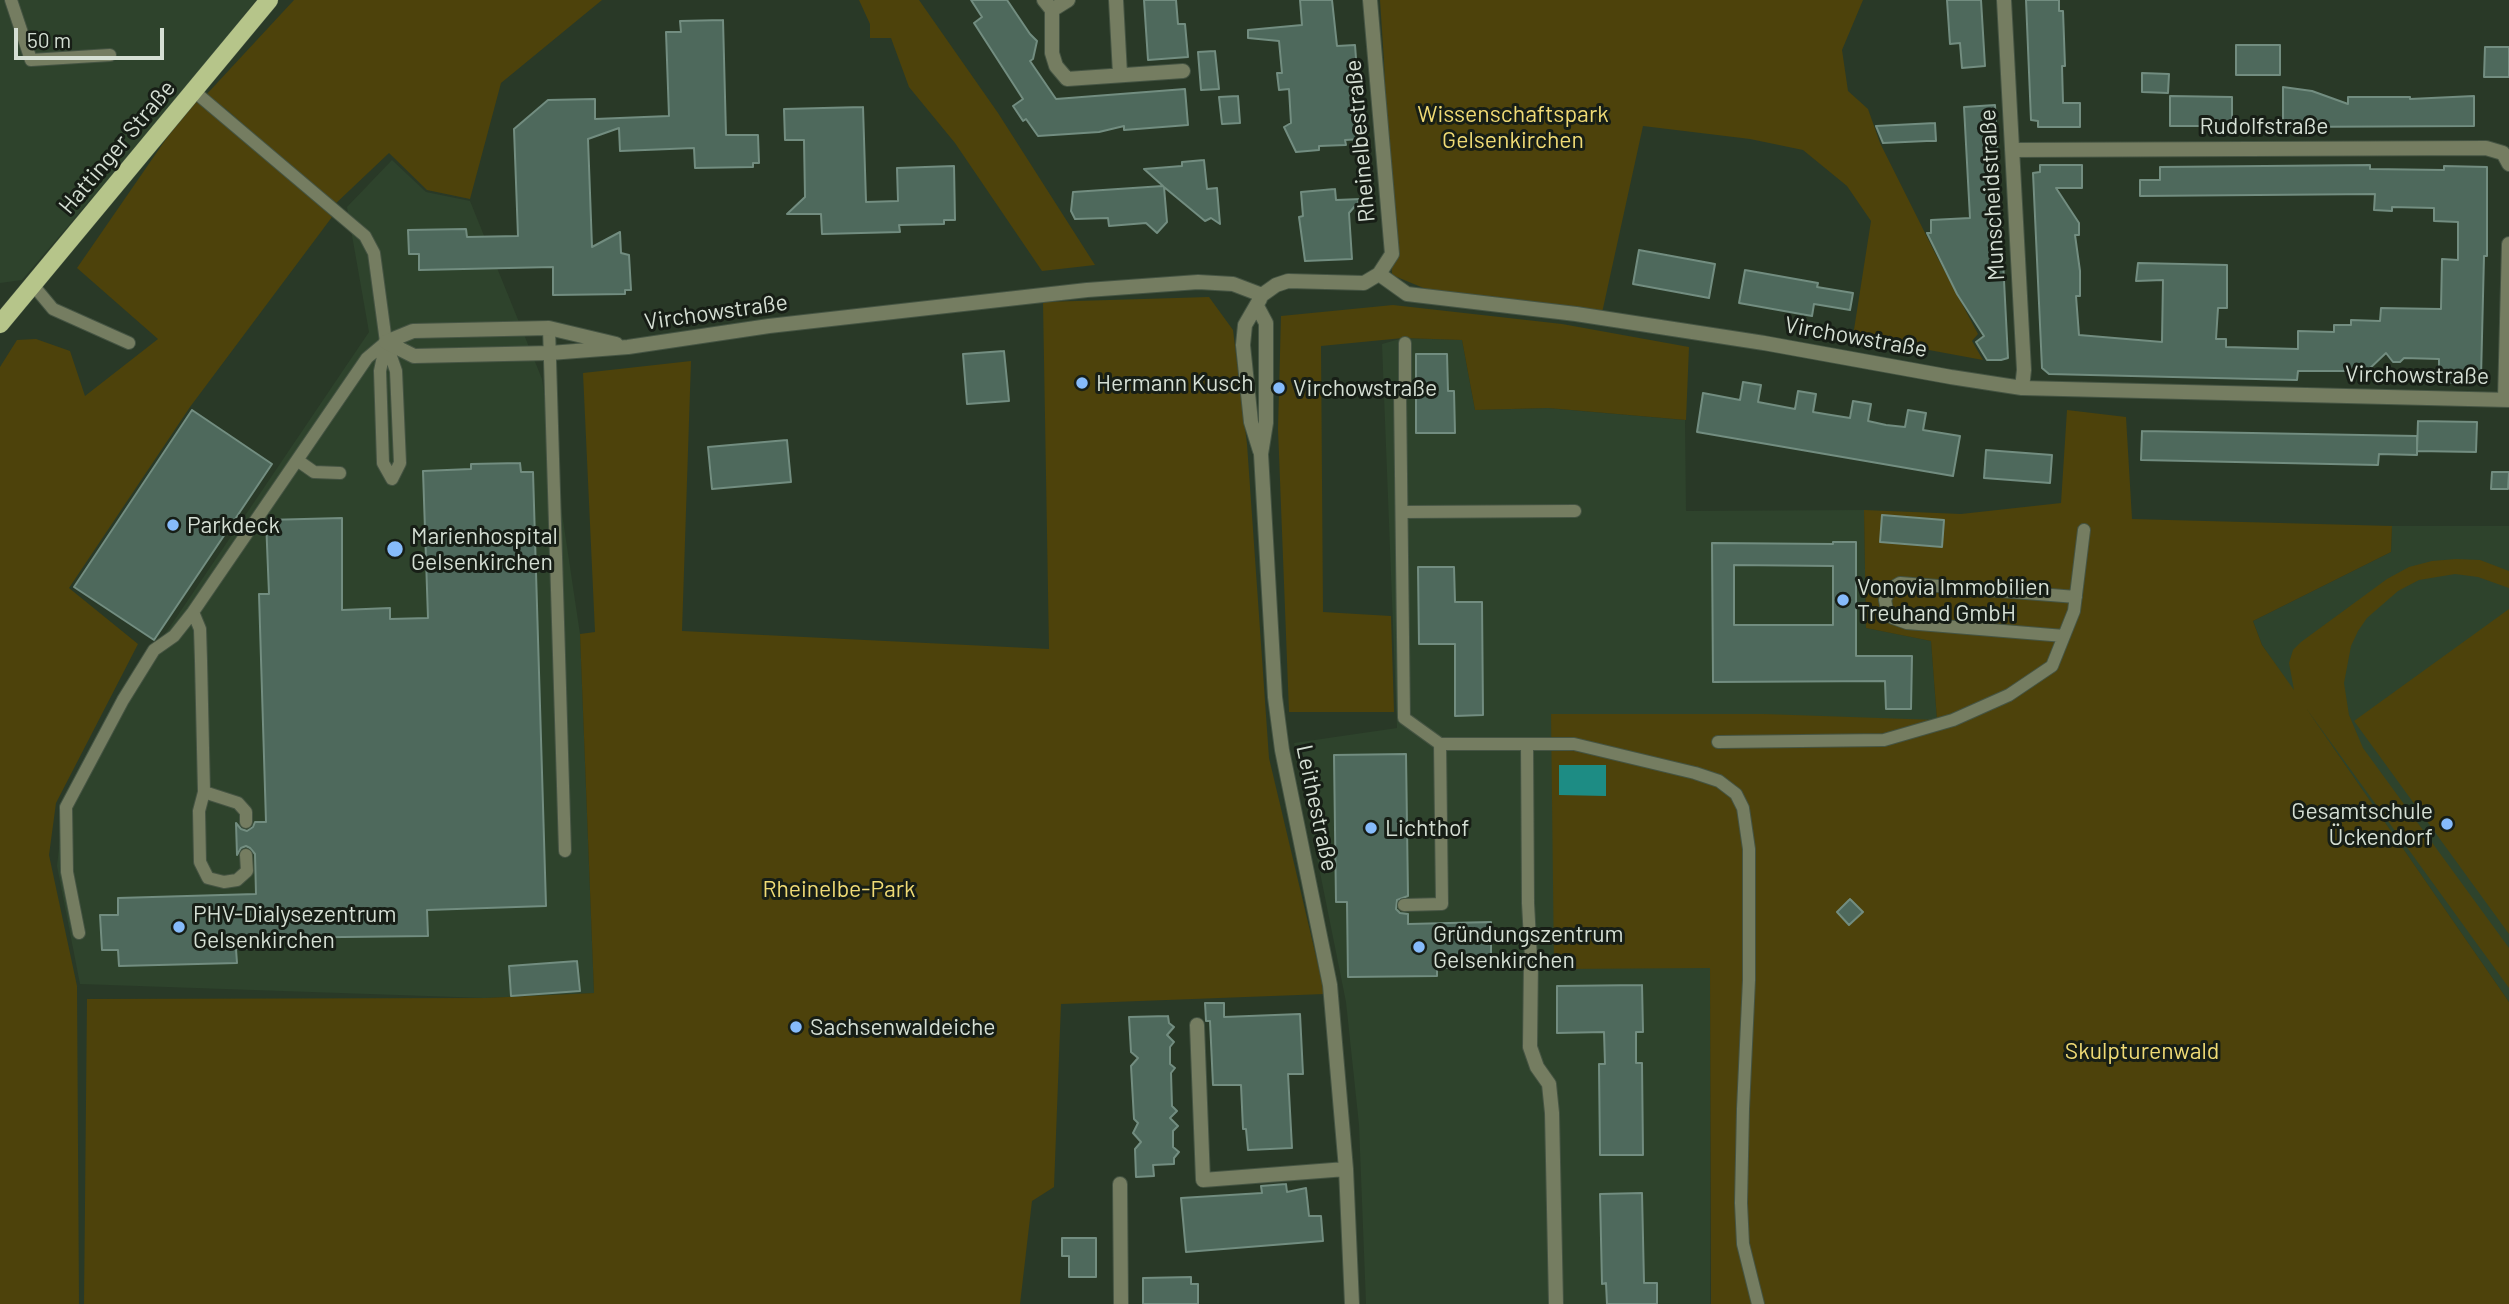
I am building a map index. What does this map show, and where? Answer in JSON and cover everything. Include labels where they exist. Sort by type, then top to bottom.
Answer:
[{"type":"main road","name":"Hattinger Straße","points":[[0,324],[269,0]]},
{"type":"street","points":[[1068,0],[1048,5],[1052,53],[1056,66],[1067,79],[1183,71]]},
{"type":"street","points":[[1116,0],[1120,74]]},
{"type":"street","name":"Rheinelbestraße","points":[[1370,0],[1392,254],[1379,274]]},
{"type":"street","name":"Munscheidstraße","points":[[2004,0],[2024,370],[2022,388]]},
{"type":"street","name":"Rudolfstraße","points":[[2012,150],[2486,148],[2503,153],[2509,164]]},
{"type":"street","points":[[2507,400],[2509,244]]},
{"type":"street","points":[[1259,301],[1276,285],[1288,281],[1364,283],[1379,274]]},
{"type":"street","name":"Virchowstraße","points":[[1379,274],[1407,294],[1576,314],[1764,343],[2022,388],[2507,400]]},
{"type":"street","name":"Virchowstraße","points":[[386,342],[414,356],[550,353],[628,347],[769,326],[1087,290],[1198,282],[1233,284],[1259,301]]},
{"type":"street","name":"Leithestraße","points":[[1259,301],[1245,325],[1242,345],[1251,422],[1261,454]]},
{"type":"street","name":"Leithestraße","points":[[1259,301],[1266,323],[1266,423],[1261,454],[1279,732],[1330,985],[1346,1169],[1352,1304]]},
{"type":"street","name":"Virchowstraße","points":[[386,342],[414,331],[549,328],[628,347]]},
{"type":"street","points":[[1531,958],[1530,1047],[1537,1067],[1549,1084],[1552,1114],[1556,1304]]},
{"type":"street","points":[[1197,1025],[1203,1180],[1346,1169]]},
{"type":"street","points":[[1120,1184],[1121,1304]]},
{"type":"lane","points":[[11,0],[31,60],[110,55]]},
{"type":"lane","points":[[195,92],[365,236],[374,253],[386,342],[396,371],[400,463],[392,479],[383,463],[380,371],[386,342]]},
{"type":"lane","points":[[33,285],[52,309],[130,343]]},
{"type":"lane","points":[[549,328],[565,851]]},
{"type":"lane","points":[[79,933],[67,872],[66,807],[123,700],[154,650],[174,636],[193,612],[367,358],[386,342]]},
{"type":"lane","points":[[1405,343],[1405,382],[1400,393],[1404,718],[1440,744],[1574,744],[1695,773],[1719,781],[1736,794],[1743,808],[1749,849],[1749,980],[1741,1203],[1743,1244],[1758,1304]]},
{"type":"lane","points":[[297,460],[314,472],[340,473]]},
{"type":"lane","points":[[1402,512],[1575,511]]},
{"type":"lane","points":[[1718,742],[1884,740],[1953,720],[2009,695],[2052,666],[2074,611],[2084,530]]},
{"type":"lane","points":[[2064,636],[1907,623],[1893,618],[1887,610],[1885,600],[1890,589],[1900,583],[2076,597]]},
{"type":"lane","points":[[193,612],[200,629],[201,661],[204,792],[199,811],[200,862],[208,877],[223,882],[237,880],[247,871],[246,855]]},
{"type":"lane","points":[[1404,905],[1442,904],[1440,744]]},
{"type":"lane","points":[[1527,744],[1531,958]]},
{"type":"lane","points":[[204,792],[238,803],[246,811],[246,822]]},
{"type":"shaded area","points":[[0,0],[256,0],[186,88],[22,280],[0,283]]},
{"type":"shaded area","name":"Marienhospital Gelsenkirchen","points":[[392,160],[426,192],[470,201],[542,379],[580,634],[594,993],[485,998],[80,984],[57,866],[63,812],[155,649],[369,332],[347,207]]},
{"type":"shaded area","points":[[1403,338],[1462,340],[1475,410],[1548,408],[1685,420],[1686,511],[1864,510],[1866,628],[1931,641],[1937,720],[1710,968],[1710,1304],[1366,1304],[1359,1125],[1346,1002],[1294,743],[1397,728],[1382,344]]},
{"type":"shaded area","name":"Gesamtschule Ückendorf","points":[[2392,526],[2509,526],[2509,1002],[2262,645],[2253,621],[2391,552]]},
{"type":"green space","points":[[294,0],[602,0],[501,83],[470,199],[427,190],[389,153],[332,207],[226,109],[205,96]]},
{"type":"green space","points":[[859,0],[919,0],[998,113],[1095,265],[1042,271],[955,143],[909,87],[891,38],[870,38],[870,24]]},
{"type":"green space","name":"Wissenschaftspark Gelsenkirchen","points":[[1380,0],[1863,0],[1842,50],[1848,91],[1868,109],[1880,143],[1978,334],[1972,341],[1983,360],[1853,336],[1871,221],[1847,186],[1803,150],[1750,139],[1643,126],[1602,313],[1443,296],[1392,275]]},
{"type":"green space","points":[[195,97],[277,163],[332,217],[190,407],[69,588],[138,644],[56,803],[49,855],[77,986],[79,1304],[0,1304],[0,367],[17,340],[36,339],[70,351],[85,396],[158,339],[77,268]]},
{"type":"green space","name":"Rheinelbe-Park","points":[[1209,297],[1233,330],[1247,444],[1269,758],[1325,994],[1061,1004],[1054,1187],[1032,1201],[1020,1304],[84,1304],[87,999],[485,998],[594,993],[580,634],[595,632],[583,373],[691,361],[682,631],[1049,649],[1043,302]]},
{"type":"green space","points":[[1393,305],[1562,324],[1689,347],[1686,420],[1548,408],[1475,410],[1462,340],[1403,338],[1321,346],[1323,612],[1391,616],[1394,712],[1289,712],[1278,429],[1281,316]]},
{"type":"green space","name":"Skulpturenwald","points":[[2067,410],[2126,417],[2132,519],[2392,526],[2391,552],[2253,621],[2262,645],[2294,690],[2289,663],[2293,650],[2387,579],[2409,567],[2456,559],[2480,560],[2509,571],[2509,588],[2478,577],[2455,574],[2419,580],[2398,591],[2367,618],[2358,631],[2351,646],[2344,683],[2349,715],[2363,748],[2509,948],[2509,988],[2306,708],[2509,1002],[2509,1304],[1711,1304],[1710,968],[1554,969],[1551,714],[1764,714],[1937,720],[1931,641],[1866,628],[1864,510],[1961,514],[2061,503]]},
{"type":"green space","points":[[2509,609],[2509,934],[2354,721]]},
{"type":"water","points":[[1559,765],[1606,765],[1606,796],[1559,795]]},
{"type":"building","points":[[971,0],[1007,0],[1037,41],[1033,59],[1030,61],[1056,99],[1185,89],[1188,125],[1124,130],[1124,126],[1099,132],[1038,136],[1013,106],[1023,99],[974,23],[982,17]]},
{"type":"building","points":[[1144,0],[1176,0],[1178,24],[1185,24],[1188,57],[1148,60]]},
{"type":"building","points":[[1300,0],[1332,0],[1337,46],[1355,45],[1362,139],[1345,140],[1346,145],[1319,146],[1319,150],[1296,152],[1284,127],[1291,123],[1289,89],[1279,90],[1277,73],[1282,73],[1279,41],[1248,38],[1248,30],[1302,25]]},
{"type":"building","points":[[1947,0],[1981,0],[1985,66],[1962,68],[1960,43],[1950,44]]},
{"type":"building","points":[[2026,0],[2059,0],[2059,11],[2063,11],[2063,103],[2080,103],[2080,127],[2038,127],[2038,121],[2031,120]]},
{"type":"building","points":[[723,20],[726,135],[758,135],[759,163],[753,163],[753,167],[695,168],[694,148],[620,151],[619,128],[588,139],[592,247],[620,232],[621,253],[629,255],[631,290],[625,290],[625,294],[553,295],[553,267],[419,270],[419,254],[409,254],[408,230],[466,229],[467,237],[518,236],[514,129],[548,100],[595,99],[595,119],[669,116],[666,32],[681,32],[680,21]]},
{"type":"building","points":[[2236,45],[2280,45],[2280,75],[2236,75]]},
{"type":"building","points":[[2485,47],[2509,47],[2509,77],[2484,77]]},
{"type":"building","points":[[1215,51],[1219,89],[1201,90],[1198,52]]},
{"type":"building","points":[[2142,73],[2169,74],[2168,93],[2142,92]]},
{"type":"building","points":[[2283,87],[2312,91],[2348,104],[2348,97],[2410,99],[2474,96],[2474,126],[2283,127]]},
{"type":"building","points":[[1238,96],[1240,123],[1222,124],[1219,97]]},
{"type":"building","points":[[2170,96],[2232,97],[2232,126],[2170,126]]},
{"type":"building","points":[[1995,105],[2008,358],[1987,360],[1976,342],[1984,336],[1957,294],[1927,233],[1931,233],[1931,220],[1970,218],[1964,107]]},
{"type":"building","points":[[863,107],[866,202],[898,201],[897,168],[954,166],[955,220],[944,220],[944,224],[899,225],[900,232],[822,234],[821,214],[787,214],[805,197],[804,140],[785,140],[784,109]]},
{"type":"building","points":[[1935,123],[1936,141],[1883,143],[1876,126]]},
{"type":"building","points":[[1204,160],[1207,189],[1217,188],[1220,224],[1211,218],[1205,221],[1164,187],[1167,222],[1157,233],[1146,223],[1109,226],[1108,218],[1075,219],[1071,211],[1073,192],[1163,186],[1144,169],[1182,166],[1182,162]]},
{"type":"building","points":[[2040,165],[2082,165],[2082,188],[2056,188],[2079,223],[2079,235],[2075,235],[2080,271],[2080,296],[2076,296],[2079,335],[2162,342],[2163,280],[2136,281],[2138,263],[2227,265],[2227,308],[2218,308],[2216,339],[2226,339],[2226,347],[2298,349],[2298,331],[2334,332],[2334,325],[2351,325],[2351,320],[2380,321],[2381,308],[2441,309],[2442,259],[2458,260],[2458,222],[2434,221],[2434,208],[2392,207],[2392,211],[2374,210],[2375,194],[2140,196],[2140,180],[2160,180],[2160,167],[2370,165],[2370,169],[2444,170],[2444,166],[2487,167],[2487,256],[2484,256],[2481,377],[2475,383],[2439,383],[2439,359],[2404,358],[2400,362],[2393,362],[2386,353],[2367,371],[2298,371],[2297,380],[2049,374],[2042,368],[2033,173],[2040,172]]},
{"type":"building","points":[[1335,189],[1336,200],[1361,199],[1349,213],[1352,259],[1305,261],[1299,217],[1303,216],[1301,192]]},
{"type":"building","points":[[1639,250],[1715,264],[1709,298],[1633,284]]},
{"type":"building","points":[[1745,270],[1818,283],[1817,287],[1853,293],[1850,310],[1814,304],[1812,316],[1739,303]]},
{"type":"building","points":[[1004,351],[1009,401],[967,404],[963,354]]},
{"type":"building","points":[[1416,354],[1447,354],[1448,391],[1454,391],[1455,433],[1416,433]]},
{"type":"building","points":[[1743,382],[1761,385],[1758,402],[1795,409],[1798,391],[1816,394],[1813,412],[1850,418],[1853,401],[1871,404],[1868,421],[1886,425],[1905,427],[1908,410],[1926,413],[1923,430],[1960,436],[1953,476],[1697,432],[1703,393],[1740,400]]},
{"type":"building","name":"Parkdeck","points":[[192,410],[272,464],[154,640],[74,587]]},
{"type":"building","points":[[2418,421],[2477,422],[2476,452],[2417,451]]},
{"type":"building","points":[[2142,431],[2417,436],[2417,455],[2379,454],[2378,465],[2141,460]]},
{"type":"building","points":[[787,440],[791,482],[712,489],[708,447]]},
{"type":"building","points":[[1986,450],[2052,455],[2050,483],[1984,478]]},
{"type":"building","points":[[520,463],[521,472],[533,472],[546,906],[427,910],[428,936],[259,938],[257,949],[236,949],[237,963],[119,966],[118,950],[102,950],[100,915],[118,915],[118,898],[256,894],[255,854],[246,846],[241,848],[237,855],[236,823],[247,831],[255,822],[266,822],[259,594],[269,594],[266,520],[342,518],[342,610],[390,608],[390,619],[428,618],[423,471],[471,469],[471,464]]},
{"type":"building","points":[[2492,472],[2509,472],[2508,489],[2491,489]]},
{"type":"building","points":[[1882,515],[1944,520],[1942,547],[1880,542]]},
{"type":"building","points":[[1856,542],[1856,656],[1912,656],[1911,709],[1886,709],[1885,681],[1713,682],[1712,543]],"holes":[[[1734,565],[1833,566],[1833,625],[1734,625]]]},
{"type":"building","points":[[1418,567],[1454,567],[1455,602],[1482,602],[1483,715],[1455,716],[1455,644],[1419,644]]},
{"type":"building","points":[[1406,754],[1408,896],[1397,900],[1396,909],[1400,913],[1408,914],[1408,924],[1491,922],[1491,967],[1437,968],[1437,976],[1348,977],[1347,902],[1336,902],[1334,755]]},
{"type":"building","points":[[1850,899],[1863,912],[1849,925],[1837,912]]},
{"type":"building","points":[[577,961],[580,991],[511,996],[509,966]]},
{"type":"building","points":[[1642,985],[1643,1032],[1636,1032],[1636,1063],[1642,1063],[1643,1155],[1600,1155],[1599,1064],[1605,1064],[1604,1032],[1557,1033],[1557,986]]},
{"type":"building","points":[[1205,1003],[1224,1003],[1224,1017],[1300,1014],[1303,1074],[1288,1074],[1292,1148],[1248,1150],[1246,1129],[1243,1129],[1241,1085],[1213,1085],[1210,1021],[1206,1021]]},
{"type":"building","points":[[1168,1016],[1169,1023],[1174,1027],[1167,1035],[1174,1042],[1170,1047],[1170,1064],[1175,1068],[1171,1073],[1172,1106],[1177,1111],[1170,1118],[1178,1126],[1173,1131],[1173,1147],[1179,1152],[1174,1158],[1174,1164],[1153,1165],[1154,1176],[1136,1177],[1135,1149],[1141,1142],[1133,1133],[1138,1123],[1134,1119],[1131,1066],[1138,1058],[1131,1052],[1129,1017]]},
{"type":"building","points":[[1286,1184],[1287,1192],[1306,1188],[1309,1216],[1321,1216],[1323,1241],[1186,1252],[1181,1198],[1262,1193],[1261,1186]]},
{"type":"building","points":[[1642,1193],[1644,1283],[1657,1283],[1657,1304],[1607,1304],[1606,1283],[1602,1284],[1600,1194]]},
{"type":"building","points":[[1062,1238],[1096,1238],[1096,1277],[1069,1277],[1069,1256],[1062,1256]]},
{"type":"building","points":[[1191,1277],[1191,1284],[1198,1284],[1198,1304],[1143,1304],[1143,1278]]},
{"type":"place","name":"Hermann Kusch","points":[[1082,383]]},
{"type":"place","name":"Virchowstraße","points":[[1279,388]]},
{"type":"place","name":"Parkdeck","points":[[173,525]]},
{"type":"place","name":"Marienhospital Gelsenkirchen","points":[[395,549]]},
{"type":"place","name":"Vonovia Immobilien Treuhand GmbH","points":[[1843,600]]},
{"type":"place","name":"Gesamtschule Ückendorf","points":[[2447,824]]},
{"type":"place","name":"Lichthof","points":[[1371,828]]},
{"type":"place","name":"PHV-Dialysezentrum Gelsenkirchen","points":[[179,927]]},
{"type":"place","name":"Gründungszentrum Gelsenkirchen","points":[[1419,947]]},
{"type":"place","name":"Sachsenwaldeiche","points":[[796,1027]]}]
